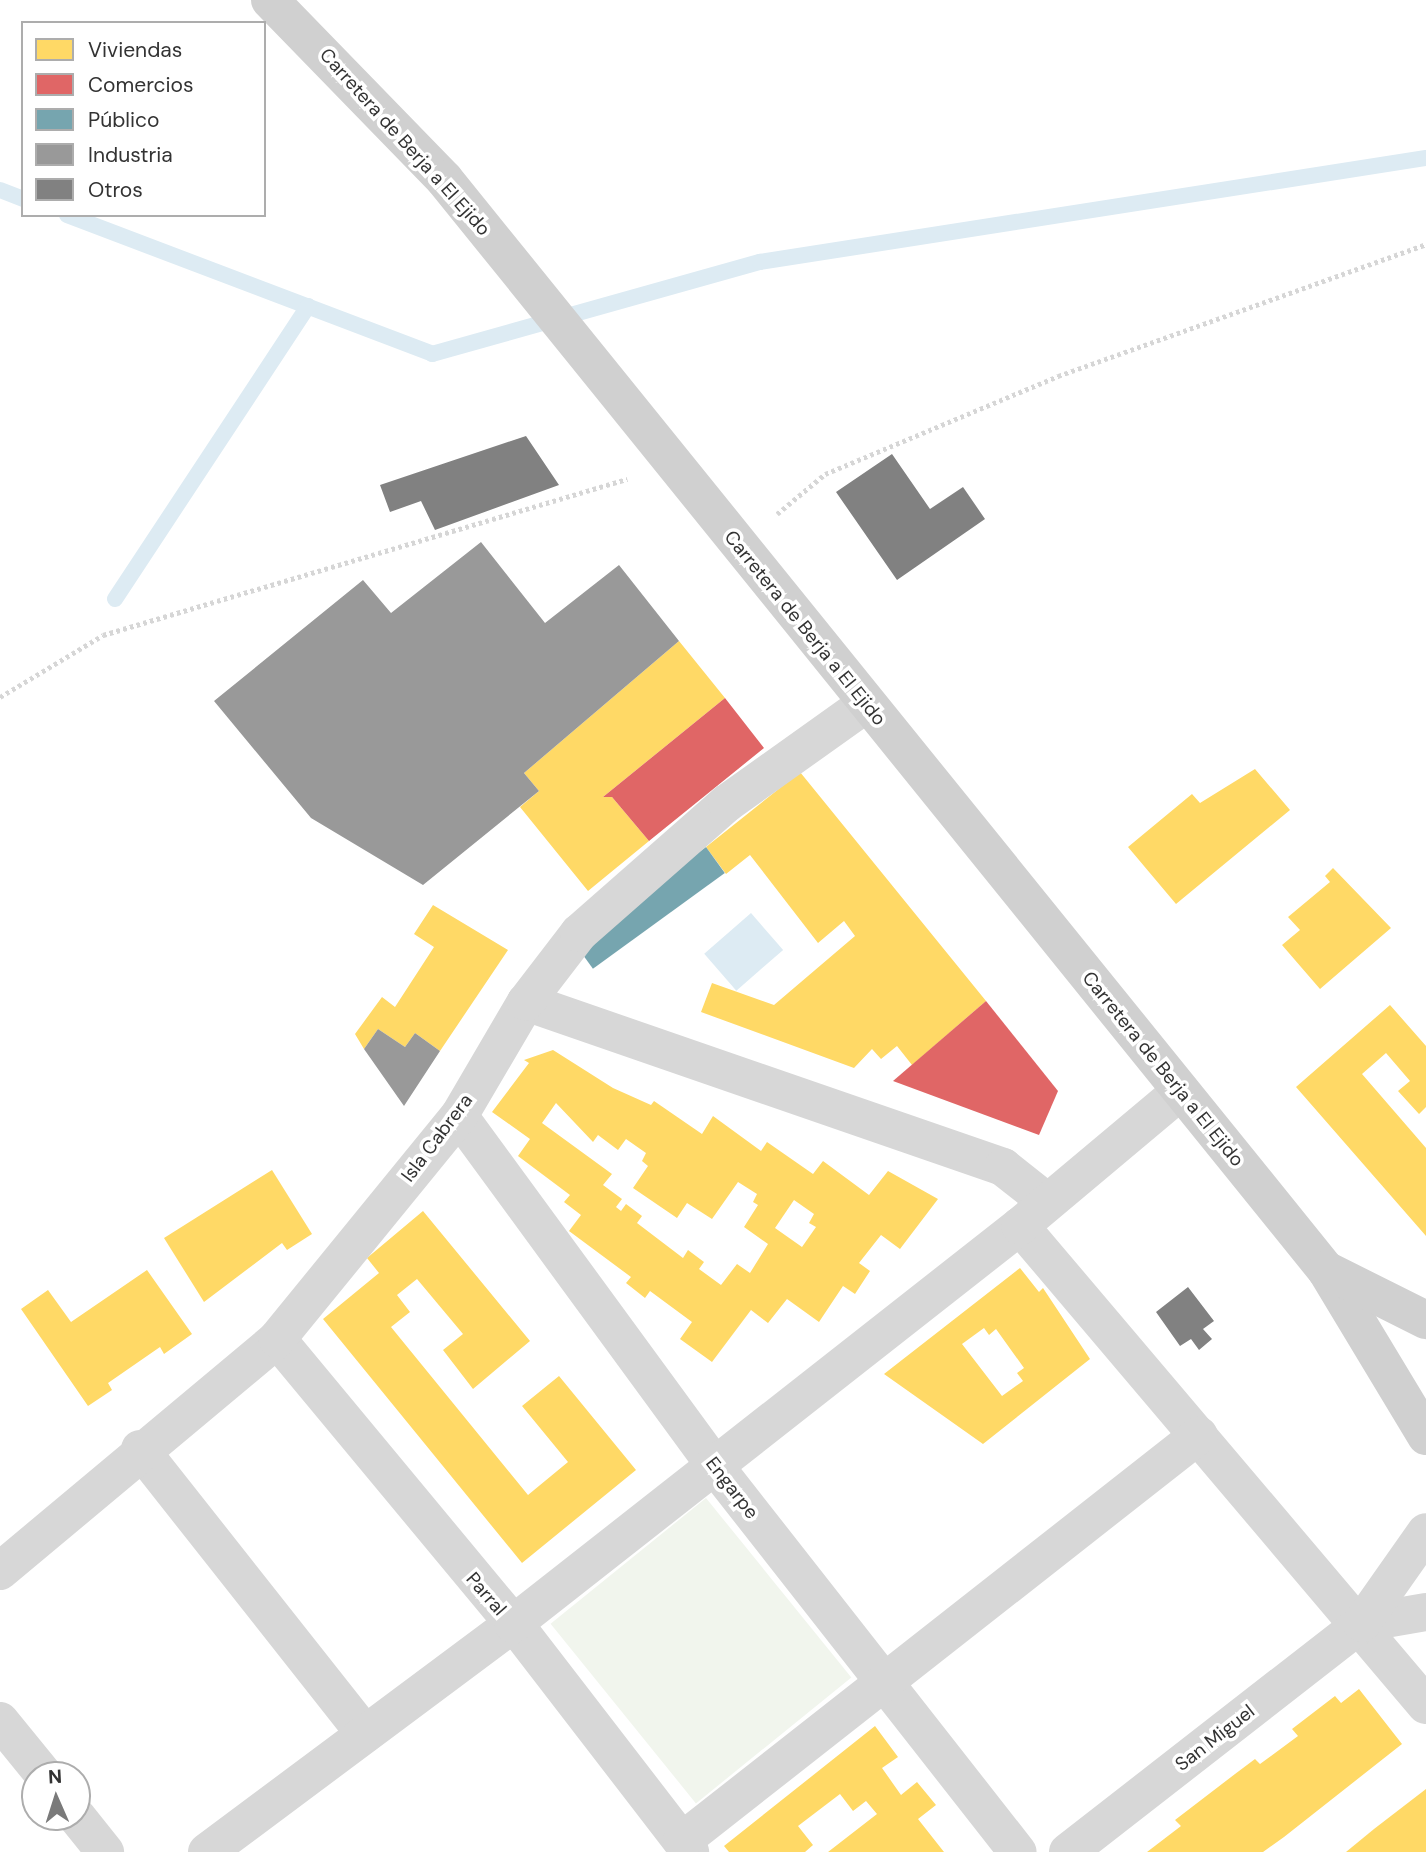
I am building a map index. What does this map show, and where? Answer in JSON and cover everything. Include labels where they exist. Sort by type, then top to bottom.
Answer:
[{"type":"main road","name":"Carretera de Berja a El Ejido","points":[[270,0],[444,179],[599,375],[1326,1270],[1426,1436]]},
{"type":"main road","name":"Carretera de Berja a El Ejido","points":[[1326,1270],[1426,1320]]},
{"type":"street","name":"Isla Cabrera","points":[[0,1571],[139,1449],[277,1339],[459,1115],[526,1002],[579,933],[727,803],[866,704]]},
{"type":"street","points":[[526,1002],[1003,1167],[1033,1214],[1199,1435],[1362,1623],[1426,1706]]},
{"type":"street","points":[[207,1852],[513,1624],[1033,1214],[1181,1091]]},
{"type":"street","name":"Engarpe","points":[[459,1115],[714,1465],[1017,1852]]},
{"type":"street","name":"Parral","points":[[277,1339],[513,1624],[686,1846]]},
{"type":"street","points":[[686,1846],[1199,1435]]},
{"type":"street","points":[[139,1449],[365,1734]]},
{"type":"street","name":"San Miguel","points":[[1069,1852],[1362,1623],[1426,1532]]},
{"type":"street","name":"San Miguel","points":[[1362,1623],[1426,1612]]},
{"type":"street","points":[[0,1721],[33,1761]]},
{"type":"street","points":[[88,1831],[105,1852]]},
{"type":"path","points":[[737,545],[825,474],[1058,376],[1426,244]]},
{"type":"path","points":[[0,698],[103,635],[673,466]]},
{"type":"shaded area","points":[[751,913],[783,950],[736,991],[704,954]]},
{"type":"shaded area","points":[[706,1498],[851,1678],[696,1803],[551,1624]]},
{"type":"building: Viviendas","points":[[679,641],[725,698],[603,797],[612,797],[649,841],[588,891],[520,807],[539,791],[524,773]]},
{"type":"building: Viviendas","points":[[1255,769],[1290,810],[1176,904],[1128,847],[1192,794],[1200,803]]},
{"type":"building: Viviendas","points":[[800,772],[986,1001],[912,1065],[897,1046],[881,1059],[872,1049],[854,1068],[701,1012],[712,983],[774,1005],[855,936],[844,921],[818,943],[750,855],[726,874],[706,847]]},
{"type":"building: Viviendas","points":[[1333,868],[1391,928],[1320,989],[1282,945],[1300,930],[1288,917],[1330,882],[1325,876]]},
{"type":"building: Viviendas","points":[[433,905],[508,950],[440,1051],[415,1033],[405,1047],[378,1029],[364,1049],[355,1034],[382,997],[395,1007],[434,947],[414,934]]},
{"type":"building: Viviendas","points":[[1390,1005],[1426,1046],[1426,1107],[1419,1114],[1398,1091],[1410,1081],[1386,1053],[1362,1074],[1426,1148],[1426,1236],[1296,1087]]},
{"type":"building: Viviendas","points":[[553,1050],[613,1088],[651,1105],[654,1101],[702,1134],[713,1116],[761,1151],[767,1142],[813,1174],[823,1161],[869,1195],[888,1171],[938,1199],[900,1249],[881,1235],[859,1263],[870,1271],[855,1294],[843,1286],[819,1322],[787,1299],[768,1323],[751,1310],[712,1362],[680,1339],[692,1322],[650,1291],[645,1298],[626,1283],[631,1277],[569,1231],[581,1215],[564,1202],[570,1195],[518,1156],[530,1139],[492,1112],[529,1063],[524,1060]],"holes":[[[556,1103],[593,1142],[598,1135],[618,1150],[626,1139],[646,1153],[642,1161],[648,1166],[633,1188],[677,1218],[687,1203],[712,1219],[738,1182],[757,1194],[753,1202],[758,1205],[744,1227],[768,1244],[750,1273],[737,1264],[721,1285],[699,1269],[704,1262],[688,1250],[683,1258],[637,1223],[642,1216],[626,1204],[621,1211],[616,1207],[622,1199],[603,1185],[612,1174],[542,1123]],[[794,1200],[814,1214],[809,1223],[816,1227],[802,1247],[775,1228]]]},
{"type":"building: Viviendas","points":[[272,1170],[312,1234],[287,1250],[282,1243],[204,1302],[164,1238]]},
{"type":"building: Viviendas","points":[[423,1211],[530,1341],[473,1389],[443,1350],[463,1334],[417,1279],[397,1295],[410,1312],[391,1327],[528,1495],[568,1462],[522,1406],[559,1376],[636,1470],[522,1563],[323,1319],[379,1273],[367,1258]]},
{"type":"building: Viviendas","points":[[1020,1268],[1039,1292],[1043,1288],[1090,1359],[983,1444],[884,1374]],"holes":[[[984,1328],[989,1335],[996,1329],[1024,1368],[1017,1373],[1023,1381],[1002,1396],[962,1344]]]},
{"type":"building: Viviendas","points":[[147,1270],[192,1334],[164,1354],[160,1347],[108,1383],[112,1390],[88,1406],[21,1309],[48,1290],[71,1322]]},
{"type":"building: Viviendas","points":[[1359,1689],[1402,1744],[1284,1837],[1263,1852],[1147,1852],[1181,1826],[1175,1820],[1255,1759],[1260,1764],[1298,1736],[1292,1729],[1335,1696],[1341,1703]]},
{"type":"building: Viviendas","points":[[875,1726],[898,1757],[882,1768],[901,1795],[917,1782],[936,1805],[918,1819],[944,1852],[828,1852],[877,1814],[866,1801],[853,1811],[840,1794],[798,1826],[813,1845],[805,1852],[729,1852],[724,1846]]},
{"type":"building: Viviendas","points":[[1426,1789],[1426,1852],[1346,1852],[1374,1829]]},
{"type":"building: Comercios","points":[[725,698],[764,748],[649,841],[612,797],[603,797]]},
{"type":"building: Comercios","points":[[986,1001],[1058,1091],[1039,1135],[893,1081]]},
{"type":"building: Público","points":[[706,847],[725,873],[593,969],[574,943]]},
{"type":"building: Industria","points":[[481,542],[545,623],[619,565],[679,641],[524,773],[539,791],[423,885],[311,818],[214,701],[363,580],[391,613]]},
{"type":"building: Industria","points":[[378,1029],[405,1047],[415,1033],[440,1051],[404,1106],[364,1049]]},
{"type":"building: Otros","points":[[526,436],[559,485],[435,530],[421,501],[390,512],[380,485]]},
{"type":"building: Otros","points":[[892,454],[930,509],[963,487],[985,519],[897,580],[836,492]]},
{"type":"building: Otros","points":[[1188,1287],[1214,1321],[1203,1329],[1212,1339],[1199,1350],[1191,1339],[1180,1346],[1156,1312]]},
{"type":"waterway","points":[[72,217],[432,354],[760,262],[1426,158]]},
{"type":"waterway","points":[[0,190],[21,198]]},
{"type":"waterway","points":[[115,599],[308,306]]}]
